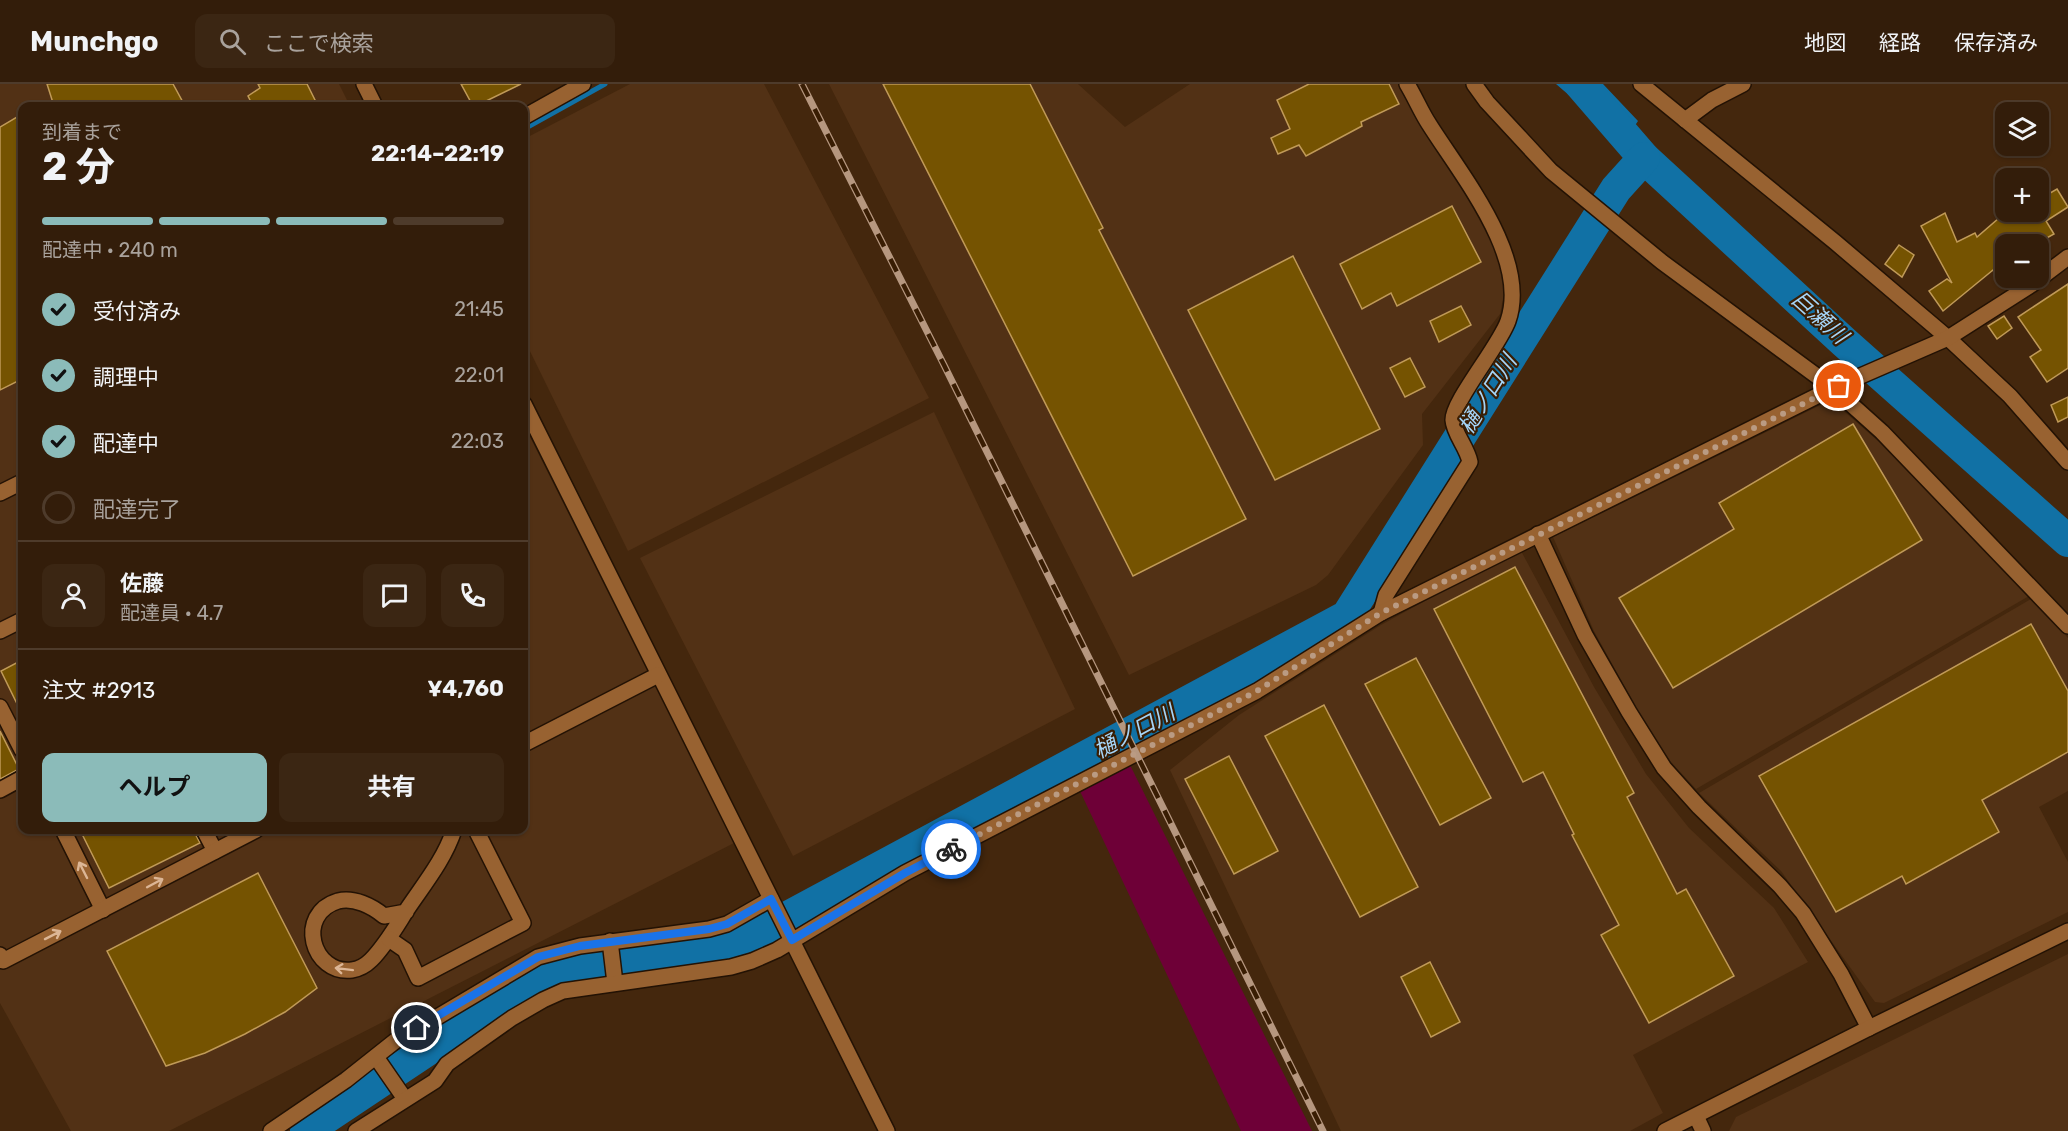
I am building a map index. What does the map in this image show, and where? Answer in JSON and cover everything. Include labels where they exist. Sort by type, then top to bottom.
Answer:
[{"type":"street","points":[[364,84],[373,102]]},
{"type":"street","points":[[528,115],[583,84]]},
{"type":"street","points":[[1381,613],[1386,595],[1470,462],[1454,424],[1454,410],[1509,321],[1512,283],[1507,259],[1497,234],[1466,179],[1428,123],[1407,84]]},
{"type":"street","points":[[1474,84],[1486,102],[1551,171],[1584,199],[1662,262],[1836,387],[2068,626]]},
{"type":"street","points":[[1641,84],[1835,242],[1942,341],[2010,396],[2068,462]]},
{"type":"street","points":[[1685,120],[1712,100],[1743,84]]},
{"type":"street","points":[[356,1131],[403,1096],[435,1081],[447,1065],[494,1031],[543,1000],[563,991],[615,979],[731,967],[777,950],[790,936],[905,873],[1257,691],[1381,613],[1836,387],[1942,341],[2023,290],[2068,257]]},
{"type":"street","points":[[528,412],[887,1131]]},
{"type":"street","points":[[0,493],[18,484]]},
{"type":"street","points":[[1538,534],[1586,635],[1629,712],[1664,768],[1699,807],[1780,886],[1803,913],[1841,974],[1869,1028]]},
{"type":"street","points":[[0,631],[18,622]]},
{"type":"street","points":[[528,742],[658,675]]},
{"type":"street","points":[[0,706],[18,742]]},
{"type":"street","points":[[0,790],[18,780]]},
{"type":"street","points":[[65,834],[103,910]]},
{"type":"street","points":[[206,834],[215,851]]},
{"type":"street","points":[[0,955],[3,961],[248,834]]},
{"type":"street","points":[[406,912],[384,916],[363,904],[343,900],[336,902],[322,910],[313,925],[314,941],[319,954],[327,964],[342,970],[357,969],[366,964],[388,939],[406,912],[451,841],[453,834]]},
{"type":"street","points":[[388,939],[405,950],[418,978],[523,922],[478,834]]},
{"type":"street","points":[[271,1131],[378,1060],[404,1034],[429,1022],[538,957],[580,946],[610,944],[709,929],[727,924],[773,903]]},
{"type":"street","points":[[1665,1131],[2068,931]]},
{"type":"street","points":[[610,944],[615,979]]},
{"type":"street","points":[[378,1060],[403,1096]]},
{"type":"street","points":[[1696,1116],[1703,1131]]},
{"type":"shaded area","points":[[0,84],[339,84],[348,102],[18,102],[18,834],[528,834],[528,433],[734,843],[169,1131],[71,1131],[0,1003]]},
{"type":"shaded area","points":[[630,84],[764,84],[929,398],[628,551],[528,347],[528,137]]},
{"type":"shaded area","points":[[829,84],[1078,84],[1125,127],[1190,84],[1399,84],[1421,125],[1454,172],[1491,239],[1506,283],[1500,314],[1422,414],[1423,445],[1328,575],[1316,585],[1129,675]]},
{"type":"shaded area","points":[[1831,400],[1878,441],[2029,596],[1696,789],[1670,761],[1639,713],[1594,631],[1553,537]]},
{"type":"shaded area","points":[[934,412],[1075,709],[793,856],[640,558]]},
{"type":"shaded area","points":[[1520,549],[1594,687],[1646,774],[1689,828],[1774,908],[1808,962],[1633,1055],[1663,1113],[1630,1131],[1341,1131],[1170,770],[1239,715],[1381,625]]},
{"type":"shaded area","points":[[2031,599],[2068,638],[2068,791],[2039,807],[2068,862],[2068,912],[1884,1003],[1875,1002],[1781,871],[1699,793]]},
{"type":"shaded area","points":[[1129,763],[1312,1131],[1241,1131],[1079,789]]},
{"type":"shaded area","points":[[2068,954],[2068,1131],[1729,1131],[1736,1117]]},
{"type":"water","points":[[1556,84],[1603,84],[1638,121],[1618,151],[1592,115]]},
{"type":"building","points":[[47,84],[173,84],[183,102],[53,102]]},
{"type":"building","points":[[258,84],[307,84],[316,102],[251,102],[248,96],[260,88]]},
{"type":"building","points":[[461,84],[521,84],[484,102],[471,102]]},
{"type":"building","points":[[883,84],[1030,84],[1103,228],[1099,230],[1246,519],[1133,576]]},
{"type":"building","points":[[1309,84],[1389,84],[1399,104],[1361,122],[1362,126],[1306,156],[1299,145],[1278,154],[1271,138],[1290,129],[1277,100]]},
{"type":"building","points":[[18,116],[18,381],[0,390],[0,127]]},
{"type":"building","points":[[2057,189],[2068,207],[2049,219],[2049,194]]},
{"type":"building","points":[[1452,206],[1481,262],[1397,306],[1391,293],[1362,309],[1340,264]]},
{"type":"building","points":[[1945,213],[1957,242],[1975,233],[1977,237],[1995,221],[2047,222],[2054,234],[2049,237],[2049,234],[1995,234],[1995,272],[1993,270],[1943,311],[1929,291],[1947,279],[1952,283],[1921,226]]},
{"type":"building","points":[[1899,245],[1914,255],[1902,277],[1885,264]]},
{"type":"building","points":[[1293,256],[1380,429],[1275,480],[1188,310]]},
{"type":"building","points":[[2068,284],[2068,368],[2047,382],[2030,357],[2041,350],[2018,317]]},
{"type":"building","points":[[1461,306],[1471,325],[1439,342],[1430,321]]},
{"type":"building","points":[[2004,316],[2012,328],[1997,339],[1988,326]]},
{"type":"building","points":[[1410,358],[1425,387],[1405,397],[1390,368]]},
{"type":"building","points":[[2068,397],[2068,417],[2058,422],[2051,405]]},
{"type":"building","points":[[1853,424],[1922,540],[1673,688],[1619,598],[1734,529],[1719,503]]},
{"type":"building","points":[[1515,567],[1634,793],[1627,797],[1677,894],[1686,889],[1734,976],[1649,1023],[1601,935],[1619,925],[1572,835],[1574,834],[1543,772],[1523,782],[1434,609]]},
{"type":"building","points":[[2031,624],[2068,691],[2068,752],[1982,800],[1999,832],[1906,884],[1902,876],[1836,912],[1759,776]]},
{"type":"building","points":[[1416,658],[1491,798],[1440,825],[1365,684]]},
{"type":"building","points":[[18,662],[18,706],[1,671]]},
{"type":"building","points":[[1324,705],[1418,887],[1360,917],[1265,736]]},
{"type":"building","points":[[0,731],[18,770],[0,779]]},
{"type":"building","points":[[1229,756],[1278,851],[1234,874],[1185,779]]},
{"type":"building","points":[[82,834],[195,834],[200,843],[109,888]]},
{"type":"building","points":[[258,873],[317,988],[285,1012],[245,1034],[205,1053],[166,1066],[107,951]]},
{"type":"building","points":[[1430,962],[1460,1022],[1431,1037],[1401,977]]},
{"type":"waterway","points":[[528,127],[605,84]]},
{"type":"waterway","name":"巨瀬川","points":[[1580,84],[1644,158],[1844,342],[2068,541]]},
{"type":"waterway","name":"樋ノ口川","points":[[306,1131],[538,979],[570,965],[713,950],[747,939],[1347,616],[1616,189],[1644,158]]},
{"type":"railway","points":[[802,84],[944,365],[1323,1131]]},
{"type":"way so far","points":[[951,849],[1257,691],[1381,613],[1839,386]]},
{"type":"route","points":[[417,1028],[538,957],[580,946],[709,929],[727,924],[771,899],[792,940],[905,873],[951,849]]}]
